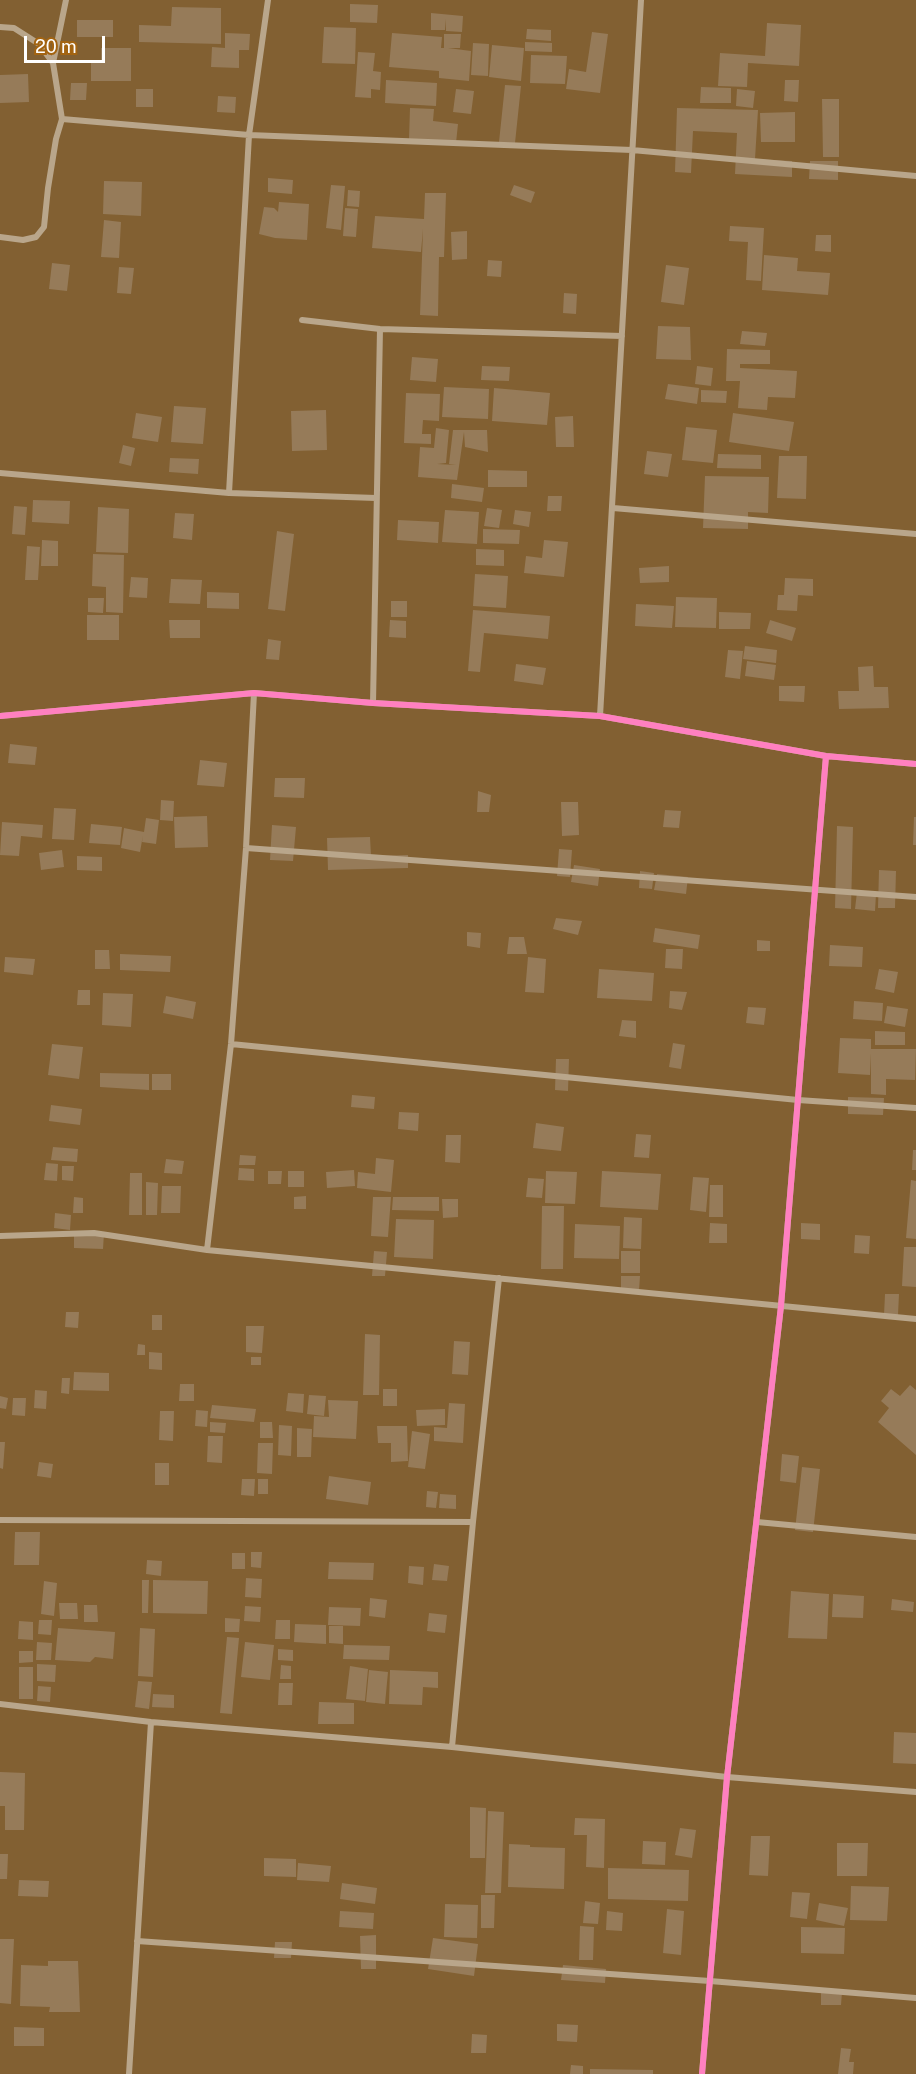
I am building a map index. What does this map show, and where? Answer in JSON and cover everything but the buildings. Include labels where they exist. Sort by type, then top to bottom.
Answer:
[{"type":"street","points":[[0,237],[23,240],[36,237],[44,227],[56,139],[62,119],[53,63],[66,0]]},
{"type":"street","points":[[229,493],[249,135],[268,0]]},
{"type":"street","points":[[600,716],[641,0]]},
{"type":"street","points":[[0,27],[14,28],[39,44],[53,63]]},
{"type":"street","points":[[62,119],[249,135],[632,150],[916,176]]},
{"type":"street","points":[[302,320],[380,329],[622,336]]},
{"type":"street","points":[[373,703],[380,329]]},
{"type":"street","points":[[0,473],[229,493],[376,498]]},
{"type":"street","points":[[613,508],[916,534]]},
{"type":"street","points":[[207,1250],[231,1044],[246,848],[254,693]]},
{"type":"street","points":[[0,716],[254,693],[373,703],[600,716],[826,756],[916,764]]},
{"type":"street","points":[[702,2074],[727,1777],[781,1306],[826,756]]},
{"type":"street","points":[[246,848],[916,897]]},
{"type":"street","points":[[231,1044],[798,1100],[916,1108]]},
{"type":"street","points":[[0,1236],[94,1233],[207,1250],[916,1319]]},
{"type":"street","points":[[452,1747],[473,1522],[500,1278]]},
{"type":"street","points":[[0,1520],[473,1522]]},
{"type":"street","points":[[757,1522],[916,1537]]},
{"type":"street","points":[[0,1704],[151,1722],[452,1747],[727,1777],[916,1792]]},
{"type":"street","points":[[129,2074],[151,1722]]},
{"type":"street","points":[[137,1941],[710,1981],[916,1998]]},
{"type":"cycle path","points":[[0,716],[254,693],[373,703],[600,716],[826,756],[916,764]]},
{"type":"cycle path","points":[[702,2074],[727,1777],[781,1306],[826,756]]}]
